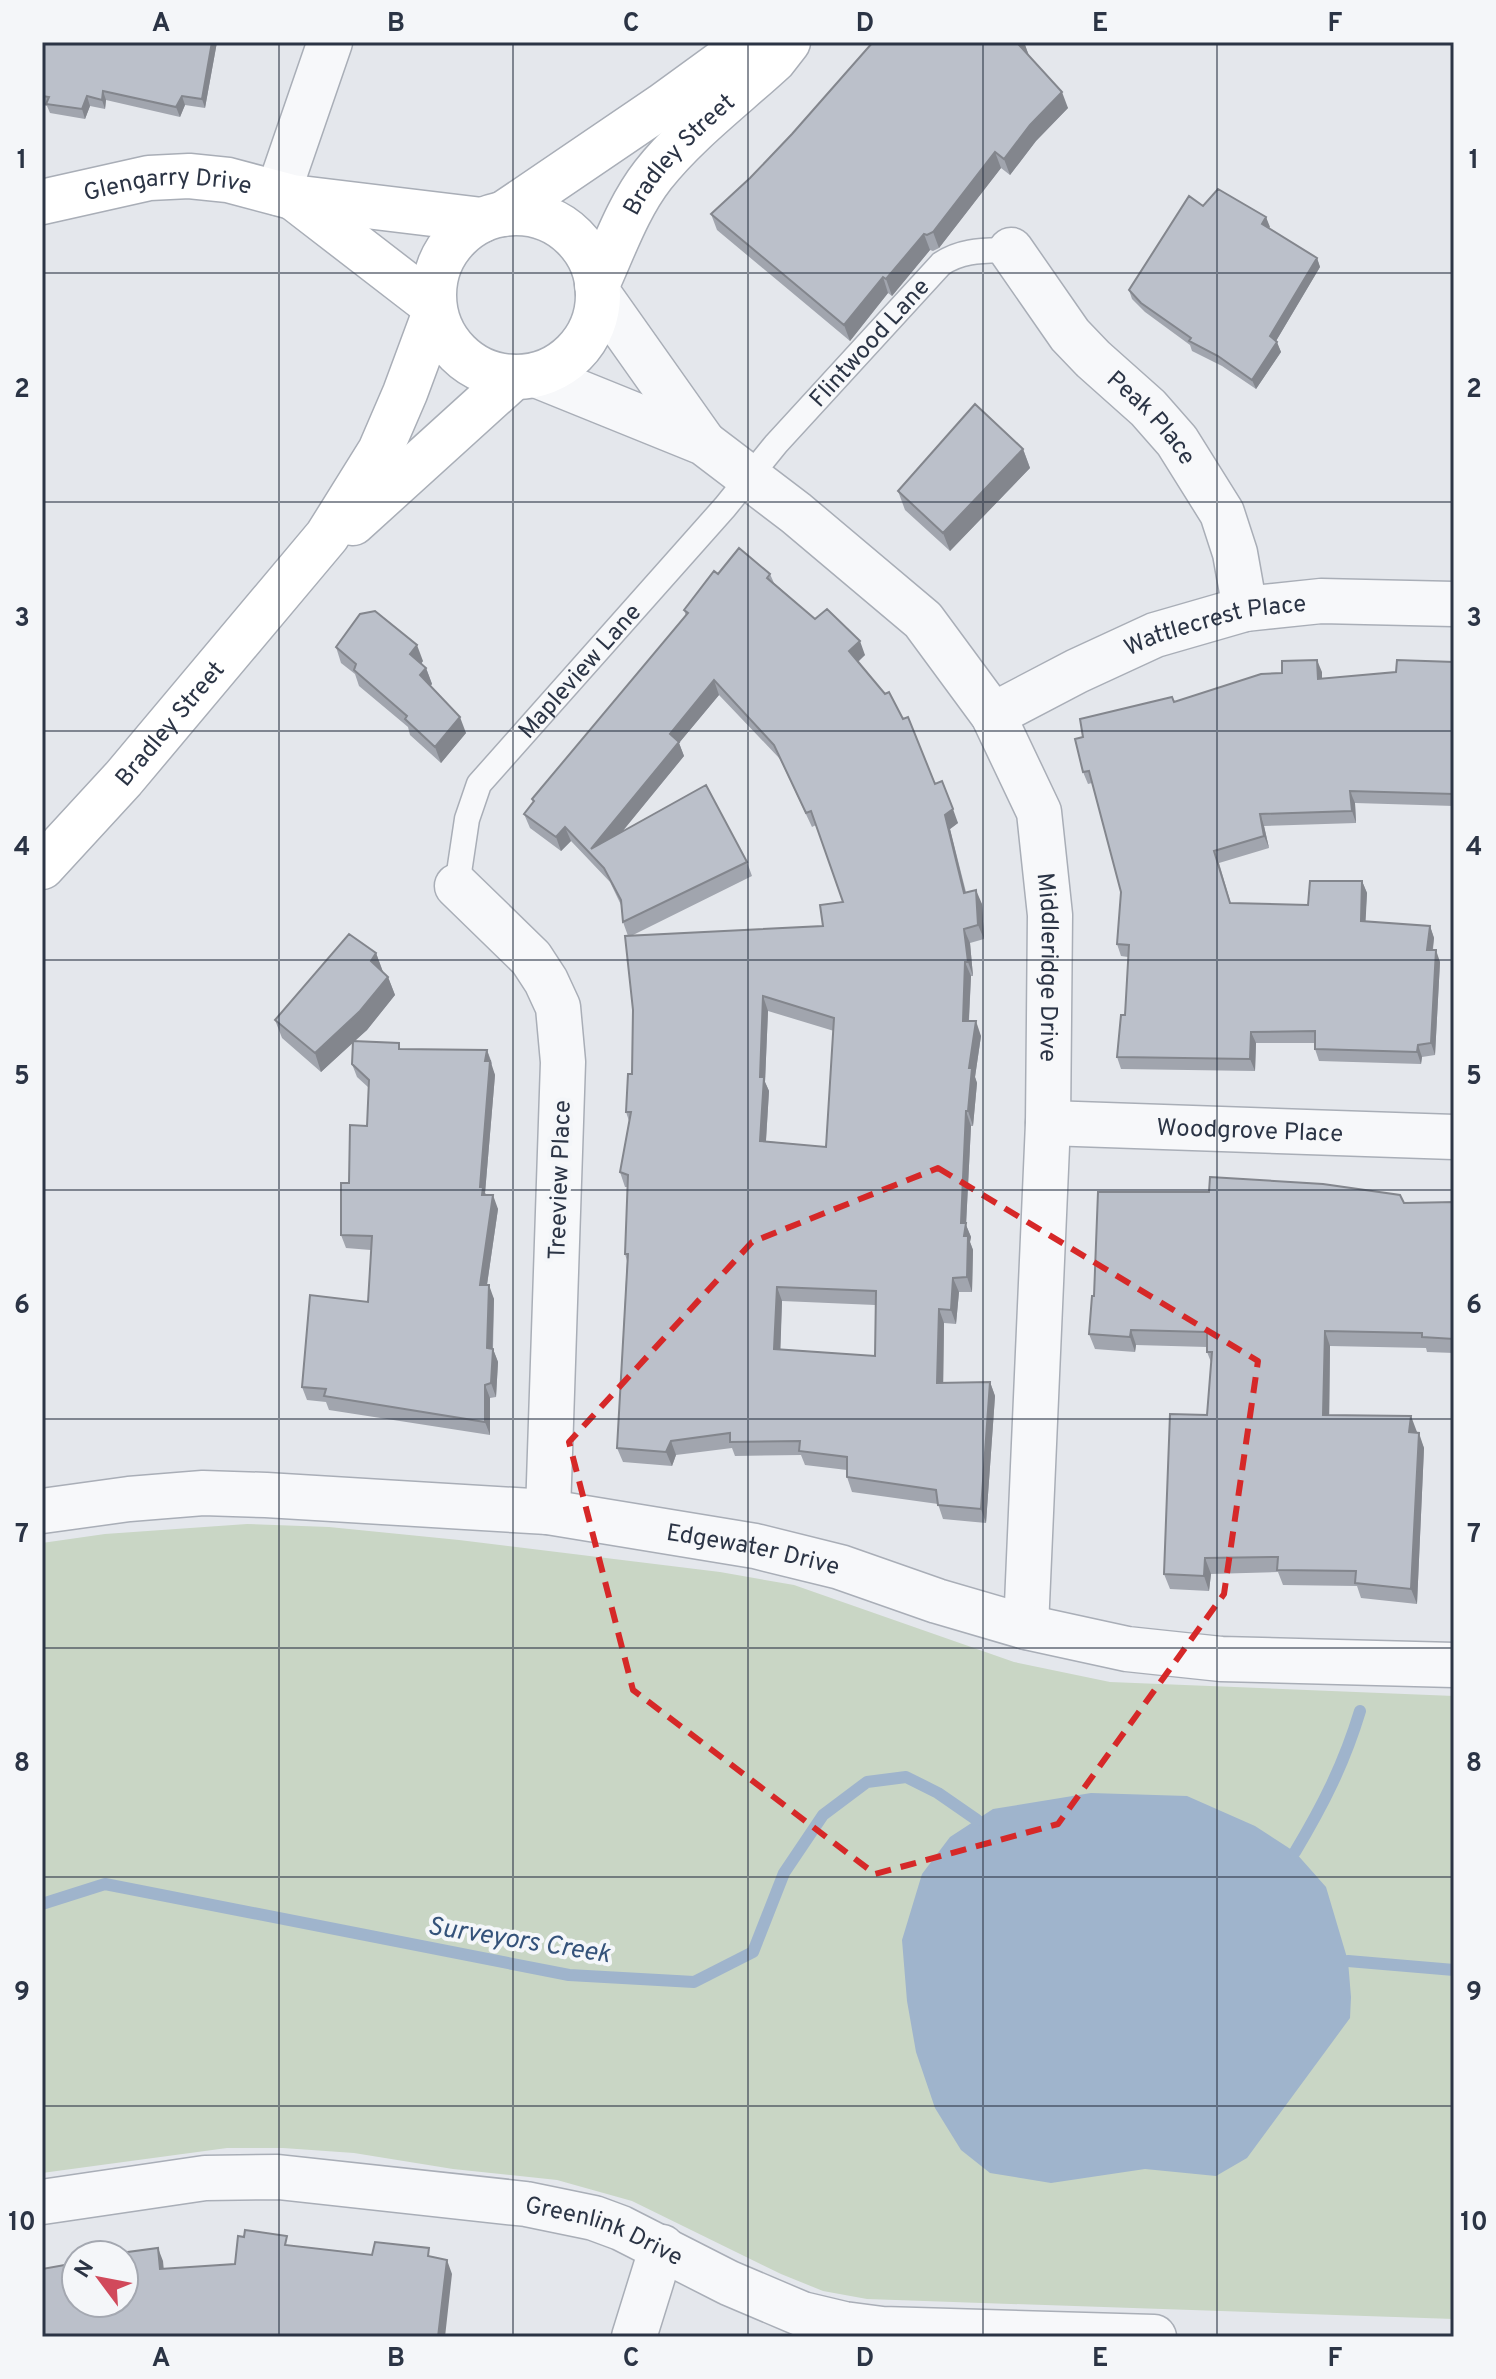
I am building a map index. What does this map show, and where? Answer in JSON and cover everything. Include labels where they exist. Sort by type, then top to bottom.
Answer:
[{"type":"main road","name":"Bradley Street","points":[[493,217],[662,106],[750,42]]},
{"type":"main road","name":"Bradley Street","points":[[598,289],[638,198],[652,176],[668,157],[774,60],[788,42]]},
{"type":"main road","name":"Glengarry Drive","points":[[42,202],[149,178],[189,176],[228,180],[285,195],[493,217]]},
{"type":"main road","name":"Glengarry Drive","points":[[285,195],[434,309]]},
{"type":"main road","points":[[540,216],[557,224],[573,235],[584,249],[593,266],[598,289],[597,311],[581,345],[568,358],[525,376],[492,374],[472,365],[455,352],[442,333],[434,309],[433,288],[444,255],[467,228],[493,217],[540,216]]},
{"type":"main road","name":"Bradley Street","points":[[42,867],[123,779],[327,536],[380,451],[405,393],[434,309]]},
{"type":"main road","name":"Bradley Street","points":[[295,576],[525,376]]},
{"type":"street","points":[[285,195],[330,42]]},
{"type":"street","name":"Peak Place","points":[[1011,250],[1070,335],[1148,408],[1188,458],[1222,513],[1235,553],[1245,609]]},
{"type":"street","name":"Middleridge Drive","points":[[598,289],[704,443],[796,513],[923,620],[993,715],[1039,812],[1050,915],[1048,1123],[1026,1627]]},
{"type":"street","name":"Middleridge Drive","points":[[525,376],[704,443]]},
{"type":"street","name":"Wattlecrest Place","points":[[993,715],[1155,635],[1245,609],[1321,601],[1454,604]]},
{"type":"street","name":"Treeview Place","points":[[457,886],[531,958],[558,1007],[563,1062],[548,1512]]},
{"type":"street","name":"Woodgrove Place","points":[[1048,1123],[1454,1137]]},
{"type":"street","name":"Edgewater Drive","points":[[42,1511],[203,1493],[548,1512],[783,1553],[840,1567],[937,1601],[1026,1627],[1127,1649],[1221,1659],[1454,1665]]},
{"type":"street","name":"Greenlink Drive","points":[[42,2202],[205,2178],[313,2179],[561,2210],[594,2218],[662,2247],[770,2303],[844,2324],[882,2329],[1154,2337]]},
{"type":"street","points":[[634,2337],[662,2247]]},
{"type":"lane","name":"Flintwood Lane","points":[[748,478],[941,264],[969,252],[1011,250]]},
{"type":"lane","name":"Mapleview Lane","points":[[457,886],[467,819],[479,784],[748,478]]},
{"type":"highlighted area","points":[[938,1168],[1258,1361],[1224,1594],[1058,1824],[875,1874],[633,1690],[569,1442],[752,1242]]},
{"type":"green space","points":[[247,1524],[329,1527],[459,1540],[720,1572],[794,1585],[1014,1662],[1110,1682],[1454,1696],[1454,2319],[867,2299],[823,2291],[781,2274],[632,2201],[557,2180],[453,2169],[354,2153],[227,2148],[42,2173],[42,1543],[105,1534]]},
{"type":"water","points":[[1091,1793],[1187,1796],[1255,1826],[1295,1852],[1326,1887],[1348,1961],[1350,2018],[1247,2158],[1216,2176],[1145,2169],[1051,2183],[990,2173],[961,2150],[935,2108],[916,2052],[907,2001],[902,1940],[922,1874],[950,1837],[993,1809]]},
{"type":"building","points":[[42,42],[212,42],[202,99],[182,96],[176,107],[103,91],[102,100],[87,96],[82,109],[46,104],[49,97],[42,96]]},
{"type":"building","points":[[873,42],[1021,42],[1019,45],[1062,92],[1030,125],[1004,159],[995,152],[933,232],[924,234],[886,279],[883,277],[844,325],[711,214],[792,134]]},
{"type":"building","points":[[1218,189],[1266,217],[1262,224],[1317,258],[1270,336],[1277,342],[1252,380],[1218,356],[1189,341],[1191,338],[1141,303],[1129,290],[1189,196],[1203,206]]},
{"type":"building","points":[[975,404],[1023,449],[943,533],[898,491]]},
{"type":"building","points":[[739,548],[770,574],[767,578],[815,619],[827,609],[860,641],[849,651],[885,694],[889,692],[903,719],[908,717],[935,784],[942,781],[953,809],[945,815],[964,893],[976,890],[978,925],[964,929],[968,962],[965,962],[963,1021],[976,1021],[969,1068],[972,1068],[966,1111],[961,1223],[966,1223],[964,1236],[968,1236],[967,1277],[953,1278],[951,1310],[939,1309],[937,1383],[990,1382],[981,1509],[938,1505],[936,1490],[847,1477],[847,1457],[799,1451],[800,1441],[730,1442],[730,1433],[671,1441],[666,1452],[617,1448],[628,1254],[625,1254],[628,1175],[620,1172],[631,1112],[626,1112],[628,1074],[632,1074],[633,1010],[625,936],[823,926],[820,905],[843,902],[811,811],[806,813],[774,745],[714,680],[670,734],[679,742],[591,849],[706,785],[747,862],[623,922],[621,900],[604,868],[565,827],[556,837],[524,814],[534,801],[532,799],[688,613],[684,610],[714,571],[718,574]],"holes":[[[763,996],[834,1018],[826,1147],[760,1141],[764,1077],[760,1077]],[[777,1287],[876,1291],[875,1356],[774,1349]]]},
{"type":"building","points":[[375,611],[417,645],[410,654],[426,668],[420,675],[460,717],[435,747],[405,719],[407,716],[354,670],[356,664],[336,647],[360,614]]},
{"type":"building","points":[[1317,660],[1318,679],[1396,672],[1397,660],[1454,662],[1454,794],[1350,791],[1352,811],[1260,814],[1264,836],[1214,851],[1230,903],[1308,905],[1310,881],[1362,881],[1361,921],[1430,926],[1427,950],[1436,950],[1431,1043],[1418,1045],[1417,1052],[1315,1049],[1315,1031],[1251,1032],[1250,1059],[1117,1057],[1121,1015],[1125,1015],[1129,945],[1117,944],[1121,892],[1089,771],[1083,772],[1075,739],[1083,737],[1080,719],[1172,697],[1174,702],[1261,674],[1282,673],[1282,661]]},
{"type":"building","points":[[349,934],[376,953],[371,961],[388,977],[360,1011],[315,1053],[275,1020]]},
{"type":"building","points":[[353,1041],[399,1043],[399,1049],[487,1050],[485,1061],[490,1061],[480,1187],[483,1187],[482,1195],[493,1195],[480,1285],[489,1285],[487,1348],[493,1349],[491,1383],[485,1385],[485,1422],[324,1396],[326,1389],[302,1387],[310,1295],[368,1302],[372,1236],[341,1235],[341,1183],[349,1183],[350,1125],[367,1126],[369,1080],[352,1064]]},
{"type":"building","points":[[1210,1177],[1323,1184],[1400,1195],[1404,1203],[1454,1202],[1454,1339],[1422,1337],[1422,1333],[1325,1331],[1323,1415],[1411,1416],[1409,1432],[1419,1433],[1411,1589],[1355,1583],[1356,1571],[1277,1570],[1278,1557],[1205,1558],[1204,1576],[1164,1574],[1170,1414],[1207,1415],[1212,1352],[1207,1352],[1207,1332],[1131,1330],[1130,1337],[1089,1334],[1094,1296],[1098,1192],[1209,1192]]},
{"type":"building","points":[[245,2230],[287,2236],[285,2245],[372,2255],[375,2242],[429,2248],[428,2256],[447,2260],[438,2337],[42,2337],[42,2269],[60,2266],[60,2319],[140,2319],[140,2250],[158,2248],[160,2269],[235,2264],[238,2236],[244,2237]]},
{"type":"waterway","points":[[1295,1852],[1332,1784],[1360,1711]]},
{"type":"waterway","name":"Surveyors Creek","points":[[42,1904],[105,1884],[569,1975],[694,1982],[753,1952],[784,1873],[823,1815],[867,1782],[906,1777],[938,1793],[977,1820]]},
{"type":"waterway","points":[[1348,1961],[1454,1970]]}]
